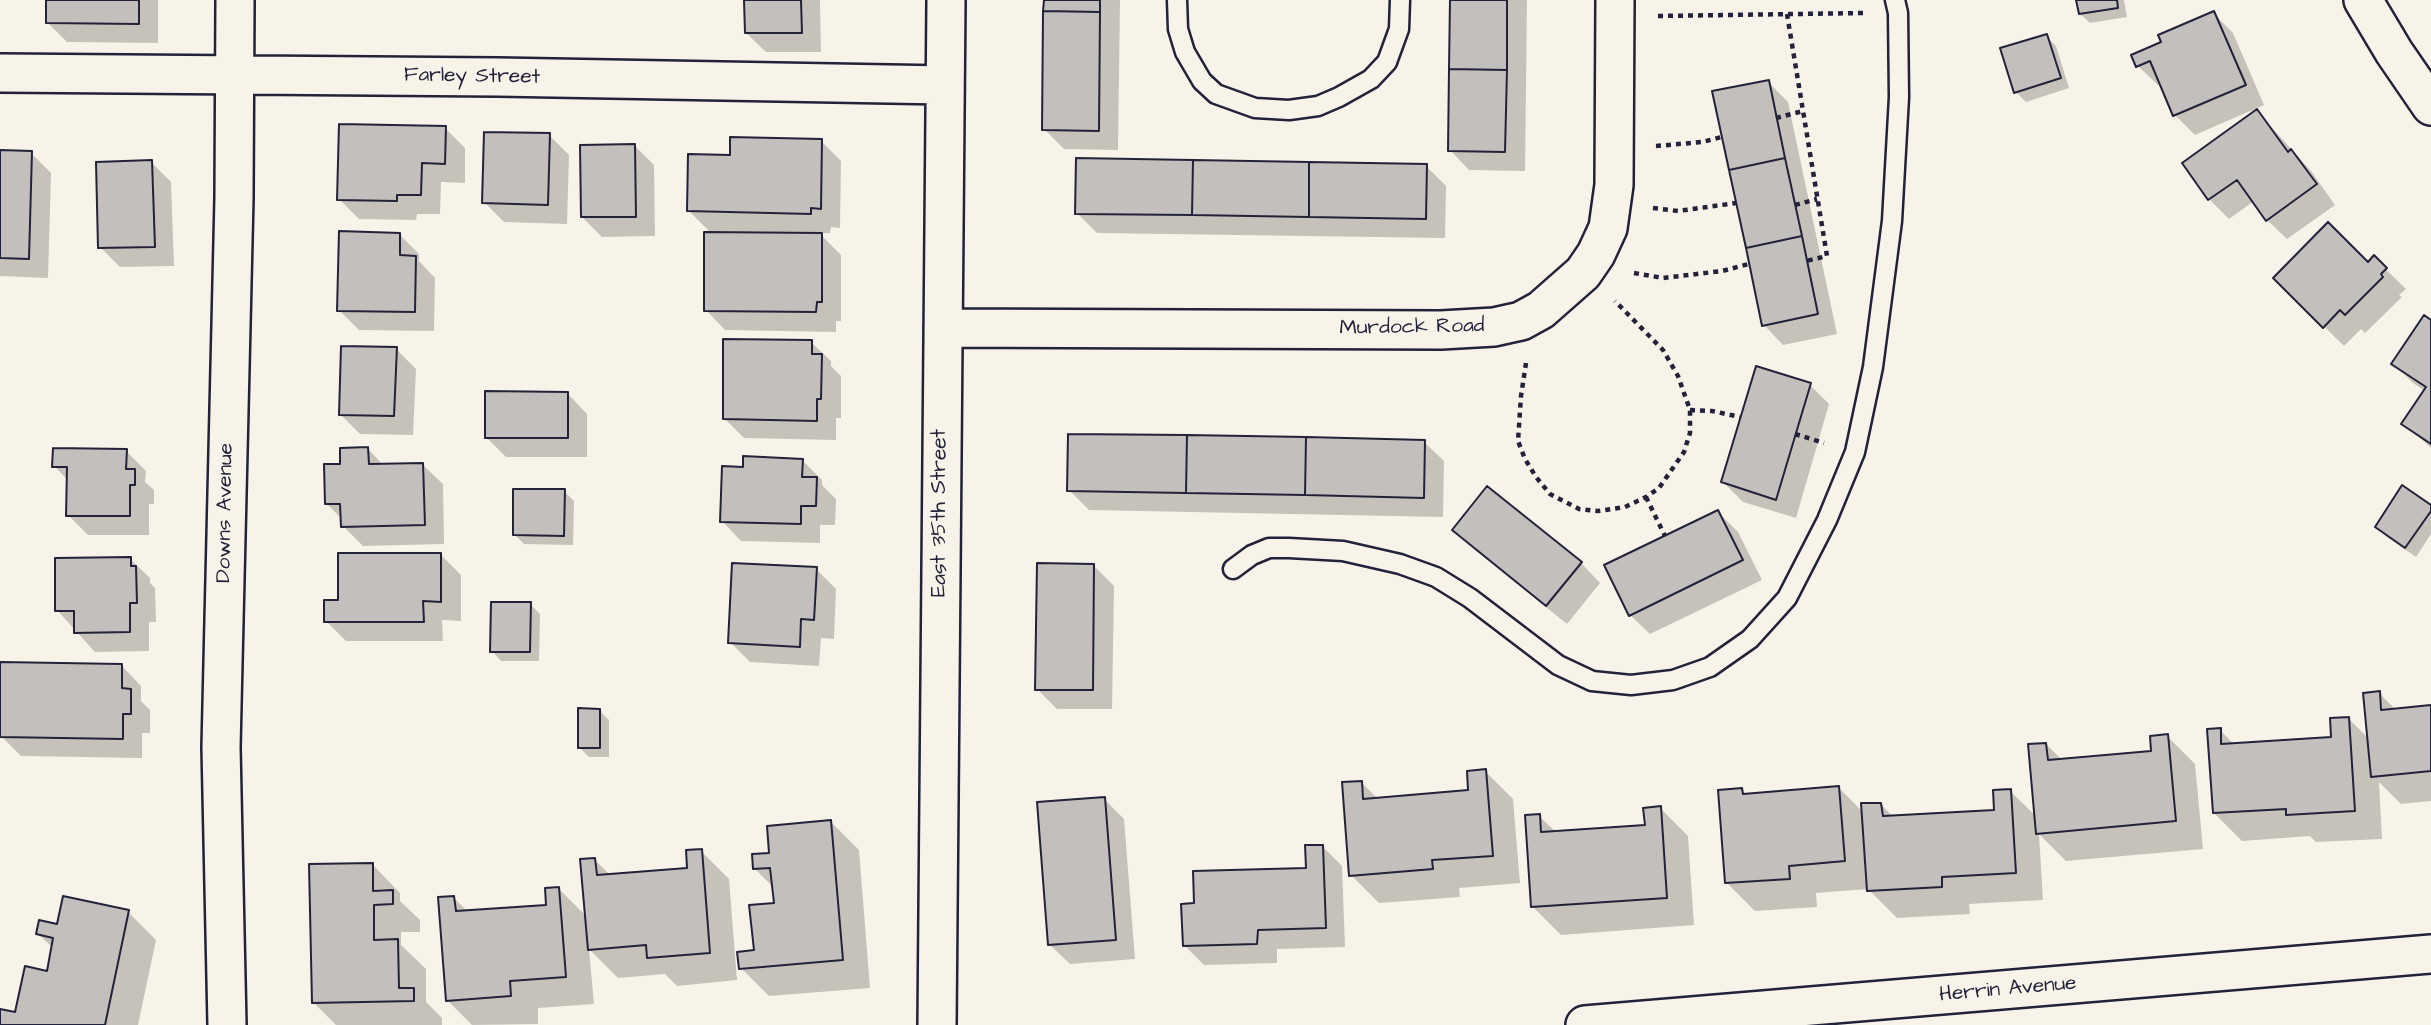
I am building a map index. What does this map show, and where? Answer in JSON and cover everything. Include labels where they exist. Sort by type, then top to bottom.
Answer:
[{"type":"street","name":"Downs Avenue","points":[[227,1025],[221,747],[234,198],[234,0]]},
{"type":"street","name":"East 35th Street","points":[[937,1025],[946,0]]},
{"type":"street","name":"Murdock Road","points":[[943,328],[1441,330],[1494,327],[1521,321],[1541,310],[1583,273],[1596,254],[1608,228],[1614,185],[1615,0]]},
{"type":"street","points":[[2363,0],[2393,52],[2431,106]]},
{"type":"street","name":"Farley Street","points":[[0,73],[463,76],[945,85]]},
{"type":"street","name":"Herrin Avenue","points":[[1585,1025],[2431,954]]},
{"type":"lane","points":[[1177,0],[1178,29],[1185,52],[1202,81],[1216,94],[1255,108],[1289,110],[1318,106],[1371,79],[1387,62],[1399,29],[1400,0]]},
{"type":"lane","points":[[1233,569],[1252,555],[1269,548],[1343,551],[1400,564],[1436,577],[1470,598],[1559,665],[1592,681],[1632,685],[1673,680],[1710,667],[1750,639],[1787,598],[1827,520],[1855,452],[1873,367],[1892,220],[1899,97],[1896,6]]},
{"type":"path","points":[[1658,16],[1787,14],[1896,6]]},
{"type":"path","points":[[1787,14],[1827,256],[1806,261]]},
{"type":"path","points":[[1776,118],[1803,111]]},
{"type":"path","points":[[1655,146],[1702,142],[1722,136]]},
{"type":"path","points":[[1795,205],[1817,199]]},
{"type":"path","points":[[1649,207],[1678,211],[1736,203]]},
{"type":"path","points":[[1626,271],[1663,278],[1722,271],[1749,264]]},
{"type":"path","points":[[1527,356],[1518,441],[1535,477],[1550,494],[1578,509],[1598,511],[1625,507],[1646,497],[1659,488],[1684,452],[1690,433],[1690,410],[1686,393],[1663,350],[1612,298]]},
{"type":"path","points":[[1690,410],[1740,417]]},
{"type":"path","points":[[1646,497],[1665,536]]},
{"type":"building","points":[[46,0],[139,0],[139,24],[46,23]]},
{"type":"building","points":[[744,0],[801,0],[802,33],[745,33]]},
{"type":"building","points":[[1044,0],[1100,0],[1100,12],[1043,11]]},
{"type":"building","points":[[1450,0],[1507,0],[1507,70],[1449,69]]},
{"type":"building","points":[[2076,0],[2117,0],[2118,8],[2079,14]]},
{"type":"building","points":[[1043,11],[1100,12],[1099,131],[1042,130]]},
{"type":"building","points":[[2214,11],[2246,85],[2173,116],[2150,61],[2136,67],[2131,55],[2161,42],[2158,35]]},
{"type":"building","points":[[2047,34],[2061,78],[2014,93],[2000,48]]},
{"type":"building","points":[[1449,69],[1507,70],[1505,152],[1448,151]]},
{"type":"building","points":[[1769,80],[1785,158],[1729,170],[1712,91]]},
{"type":"building","points":[[2257,109],[2288,152],[2291,149],[2317,184],[2266,221],[2237,180],[2208,200],[2182,163]]},
{"type":"building","points":[[339,124],[446,126],[445,164],[422,163],[421,195],[397,195],[397,201],[337,200]]},
{"type":"building","points":[[484,132],[550,133],[548,205],[482,203]]},
{"type":"building","points":[[730,137],[822,139],[821,209],[811,208],[811,214],[687,211],[688,154],[730,155]]},
{"type":"building","points":[[635,144],[636,217],[581,217],[580,145]]},
{"type":"building","points":[[0,150],[32,151],[29,259],[0,258]]},
{"type":"building","points":[[1076,158],[1193,160],[1192,215],[1075,214]]},
{"type":"building","points":[[1785,158],[1802,236],[1746,248],[1729,170]]},
{"type":"building","points":[[152,160],[155,247],[98,248],[96,162]]},
{"type":"building","points":[[1193,160],[1309,162],[1309,217],[1192,215]]},
{"type":"building","points":[[1309,162],[1427,164],[1426,219],[1309,217]]},
{"type":"building","points":[[2328,222],[2368,262],[2374,255],[2387,268],[2381,274],[2383,277],[2345,315],[2340,310],[2323,328],[2273,278]]},
{"type":"building","points":[[339,231],[400,233],[400,255],[416,256],[415,312],[337,311]]},
{"type":"building","points":[[704,232],[822,233],[822,302],[817,302],[816,312],[704,311]]},
{"type":"building","points":[[1802,236],[1818,314],[1762,326],[1746,248]]},
{"type":"building","points":[[2424,315],[2431,320],[2431,444],[2401,424],[2426,387],[2391,364]]},
{"type":"building","points":[[723,339],[812,340],[812,354],[822,354],[821,399],[817,399],[817,421],[723,419]]},
{"type":"building","points":[[341,346],[397,347],[394,416],[339,415]]},
{"type":"building","points":[[1756,366],[1811,383],[1776,500],[1721,482]]},
{"type":"building","points":[[485,391],[568,392],[568,438],[485,438]]},
{"type":"building","points":[[1068,434],[1187,435],[1186,493],[1067,491]]},
{"type":"building","points":[[1187,435],[1306,437],[1305,495],[1186,493]]},
{"type":"building","points":[[1306,437],[1425,440],[1424,498],[1305,495]]},
{"type":"building","points":[[368,447],[369,464],[423,463],[425,525],[341,527],[340,504],[325,504],[324,464],[340,464],[340,448]]},
{"type":"building","points":[[53,448],[127,449],[126,469],[135,469],[135,485],[130,485],[130,516],[66,516],[67,467],[52,467]]},
{"type":"building","points":[[743,456],[803,459],[802,477],[817,477],[816,506],[801,506],[801,524],[720,522],[722,466],[743,467]]},
{"type":"building","points":[[2402,485],[2431,505],[2431,511],[2405,548],[2375,527]]},
{"type":"building","points":[[1487,486],[1582,562],[1546,606],[1452,530]]},
{"type":"building","points":[[513,489],[565,489],[564,536],[513,535]]},
{"type":"building","points":[[1718,510],[1743,560],[1629,616],[1604,565]]},
{"type":"building","points":[[338,553],[441,553],[441,602],[423,601],[424,622],[324,622],[324,600],[338,600]]},
{"type":"building","points":[[131,557],[131,566],[136,566],[137,603],[130,603],[130,632],[74,633],[74,611],[55,611],[55,558]]},
{"type":"building","points":[[732,563],[817,567],[814,620],[801,619],[800,647],[728,643]]},
{"type":"building","points":[[1037,563],[1094,564],[1093,690],[1035,690]]},
{"type":"building","points":[[491,602],[531,602],[530,652],[490,652]]},
{"type":"building","points":[[0,662],[122,664],[122,688],[131,689],[131,714],[123,714],[123,739],[0,737]]},
{"type":"building","points":[[2380,691],[2381,710],[2431,705],[2431,771],[2371,777],[2363,693]]},
{"type":"building","points":[[578,708],[600,709],[600,748],[578,748]]},
{"type":"building","points":[[2349,717],[2355,811],[2286,815],[2286,809],[2213,813],[2207,729],[2221,728],[2221,744],[2331,737],[2330,718]]},
{"type":"building","points":[[2168,734],[2176,821],[2036,834],[2028,744],[2046,743],[2048,760],[2151,751],[2150,736]]},
{"type":"building","points":[[1486,769],[1493,856],[1432,860],[1433,869],[1349,876],[1342,782],[1362,781],[1363,799],[1468,790],[1467,771]]},
{"type":"building","points":[[1839,786],[1845,861],[1789,866],[1790,879],[1725,883],[1718,790],[1742,788],[1743,794]]},
{"type":"building","points":[[2011,789],[2016,873],[1942,877],[1942,887],[1867,891],[1861,803],[1881,803],[1883,816],[1994,810],[1993,790]]},
{"type":"building","points":[[1105,797],[1116,940],[1048,945],[1037,802]]},
{"type":"building","points":[[1661,806],[1667,898],[1531,907],[1525,815],[1540,814],[1541,832],[1645,825],[1643,808]]},
{"type":"building","points":[[831,820],[843,960],[739,969],[737,952],[754,950],[749,905],[774,903],[770,868],[753,869],[752,854],[769,853],[767,826]]},
{"type":"building","points":[[1305,845],[1323,845],[1326,928],[1258,930],[1257,944],[1183,946],[1181,904],[1194,903],[1193,871],[1306,868]]},
{"type":"building","points":[[702,849],[710,953],[647,958],[646,945],[588,950],[580,859],[595,858],[597,875],[687,868],[686,850]]},
{"type":"building","points":[[373,863],[373,891],[393,890],[393,904],[374,905],[374,940],[398,939],[399,988],[414,988],[414,1001],[312,1003],[309,864]]},
{"type":"building","points":[[559,887],[566,977],[510,981],[511,996],[446,1001],[438,897],[454,896],[456,911],[546,905],[545,888]]},
{"type":"building","points":[[63,896],[129,910],[105,1025],[0,1025],[0,1009],[15,1012],[25,966],[47,971],[53,938],[36,934],[39,920],[57,924]]}]
